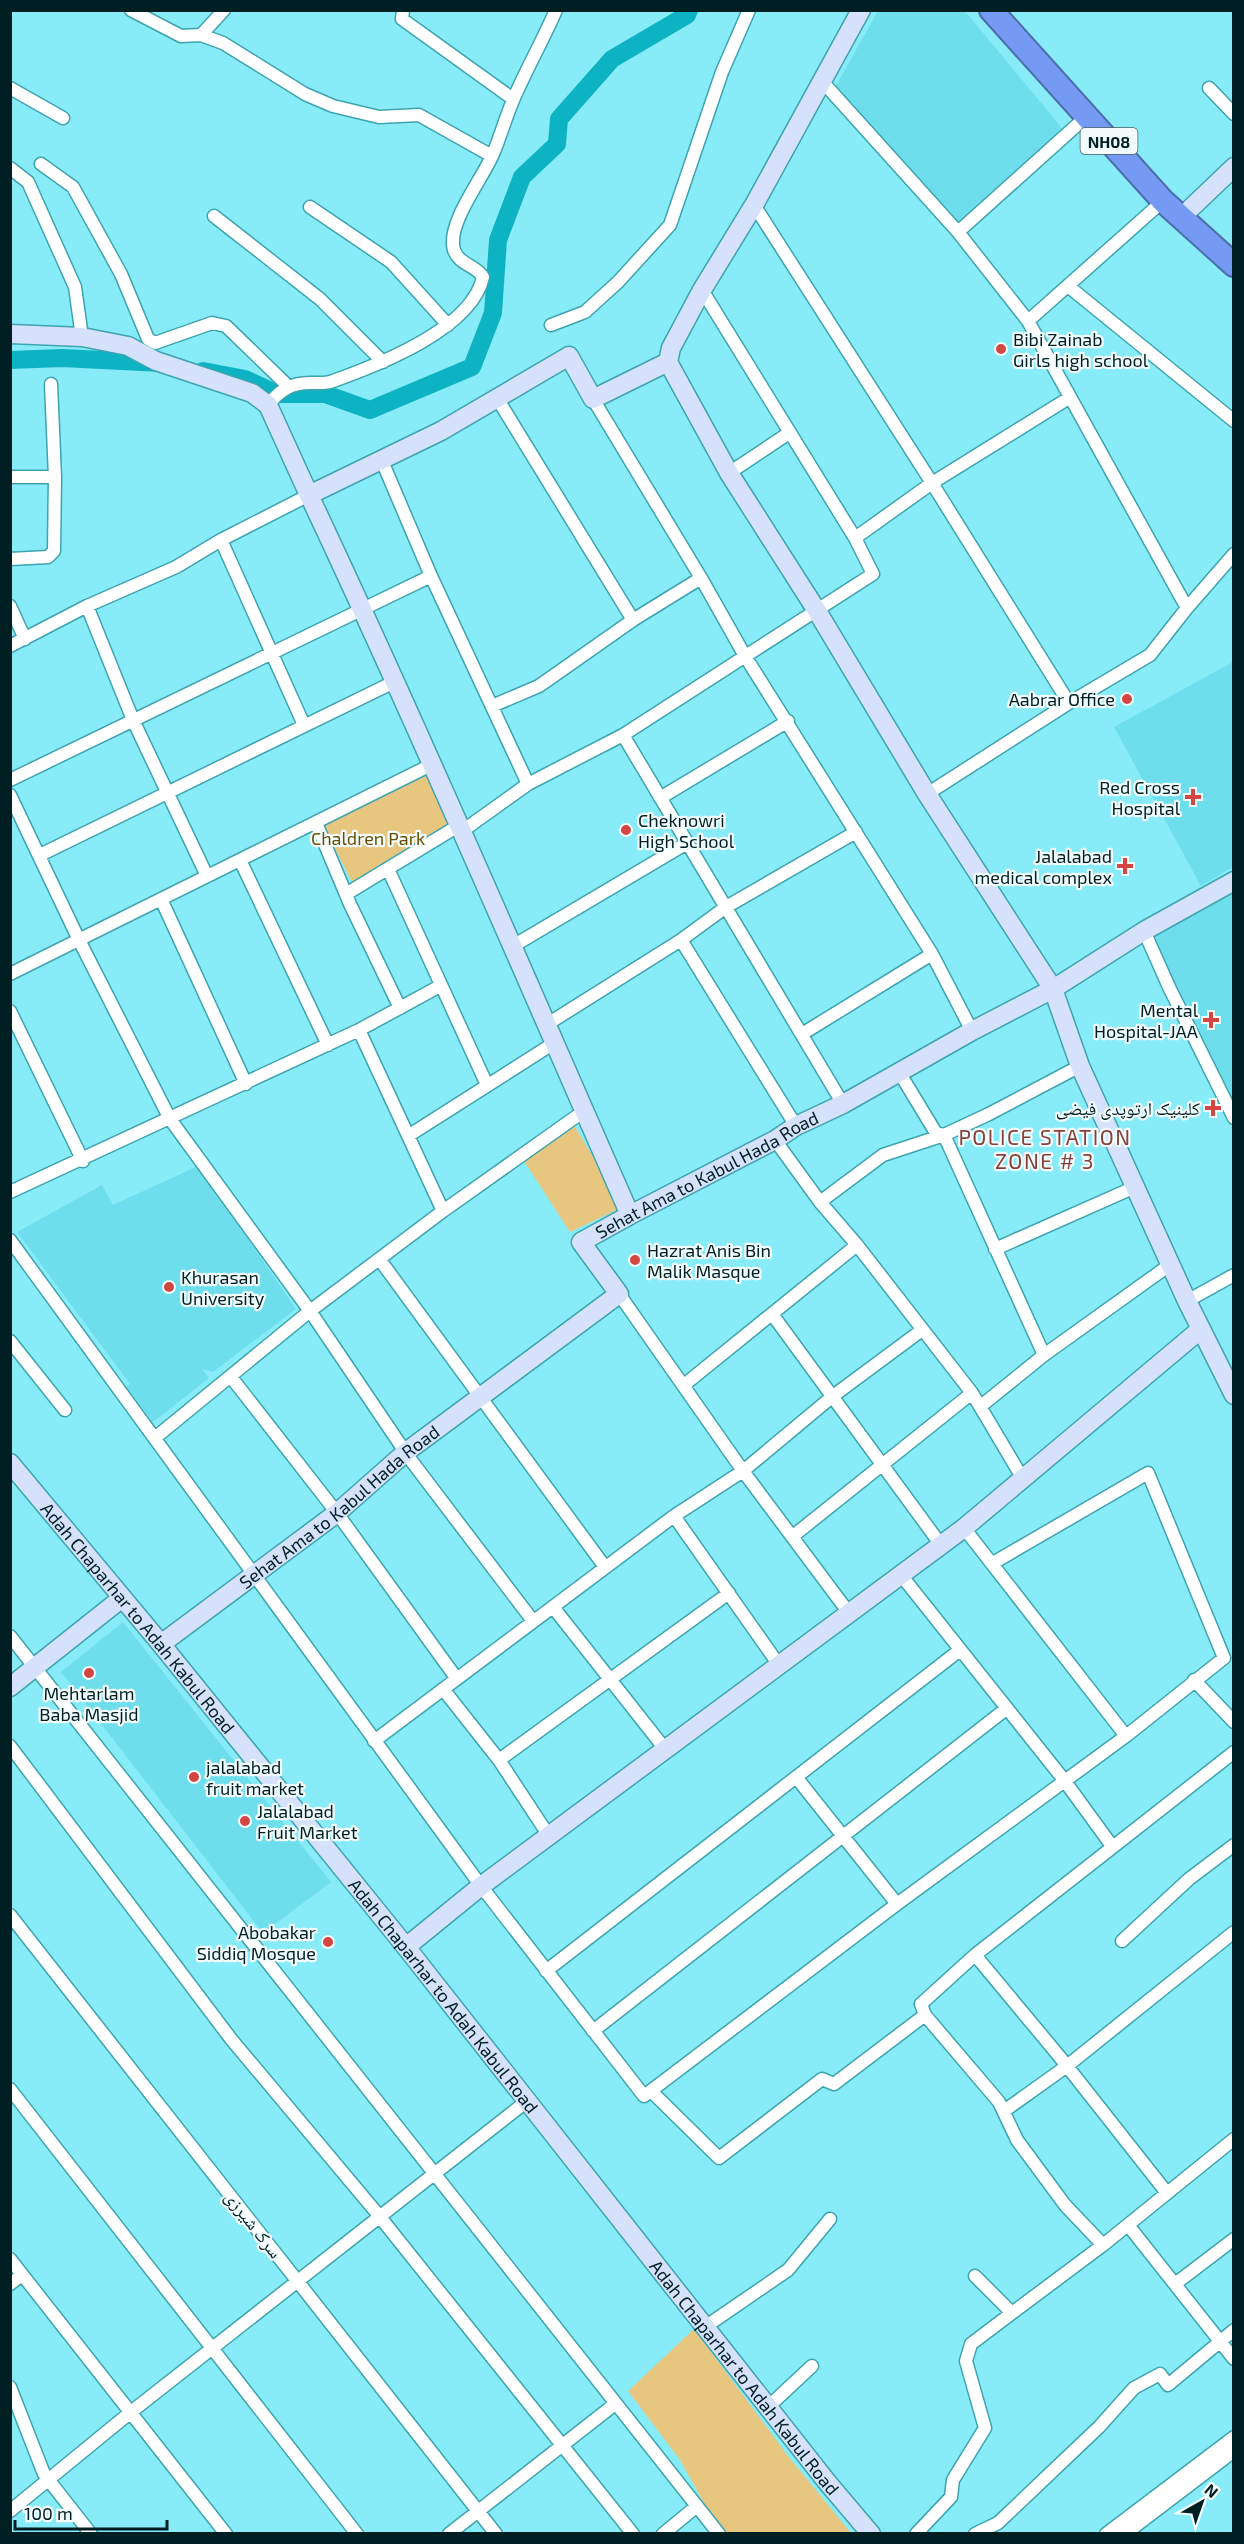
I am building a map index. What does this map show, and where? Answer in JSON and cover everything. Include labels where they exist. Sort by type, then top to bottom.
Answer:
[{"type":"highway","name":"NH08","points":[[991,10],[1163,201],[1233,265]]},
{"type":"highway","name":"NH08","points":[[1011,10],[1090,101],[1190,209],[1233,249]]},
{"type":"main road","points":[[861,10],[754,205],[702,290],[671,348],[668,363],[729,473],[818,611],[927,794],[1053,989],[1080,1066],[1187,1301],[1233,1395]]},
{"type":"main road","points":[[1190,209],[1233,167]]},
{"type":"main road","points":[[10,334],[82,337],[128,346],[156,361],[252,393],[268,405],[363,609],[630,1215]]},
{"type":"main road","points":[[309,495],[441,431],[569,356],[593,399],[668,363]]},
{"type":"main road","name":"Sehat Ama to Kabul Hada Road","points":[[161,1644],[338,1513],[406,1452],[619,1294],[581,1242],[775,1140],[796,1126],[843,1104],[972,1031],[1053,989],[1144,931],[1233,881]]},
{"type":"main road","points":[[406,1947],[481,1886],[964,1528],[1201,1329]]},
{"type":"main road","name":"Adah Chaparhar to Adah Kabul Road","points":[[10,1463],[161,1644],[406,1947],[768,2407],[871,2534]]},
{"type":"main road","points":[[10,1687],[122,1598]]},
{"type":"street","points":[[131,10],[181,36],[201,35],[223,43],[305,94],[333,106],[379,117],[419,115],[492,156]]},
{"type":"street","points":[[201,35],[224,10]]},
{"type":"street","points":[[403,10],[402,19],[513,99]]},
{"type":"street","points":[[268,405],[288,386],[334,381],[402,354],[460,315],[481,285],[483,277],[480,272],[460,261],[454,249],[453,235],[470,193],[492,156],[513,99],[556,10]]},
{"type":"street","points":[[551,325],[585,312],[618,282],[670,225],[722,72],[749,10]]},
{"type":"street","points":[[821,80],[958,232],[1028,321],[1187,608]]},
{"type":"street","points":[[10,88],[63,118]]},
{"type":"street","points":[[1209,88],[1233,114]]},
{"type":"street","points":[[958,232],[1087,116]]},
{"type":"street","points":[[41,164],[73,187],[121,274],[148,339],[155,344],[212,323],[219,323],[226,326],[288,386]]},
{"type":"street","points":[[10,168],[28,182],[75,287],[82,337]]},
{"type":"street","points":[[1028,321],[1163,201]]},
{"type":"street","points":[[754,205],[932,483],[1069,703]]},
{"type":"street","points":[[310,207],[391,262],[448,325]]},
{"type":"street","points":[[214,216],[320,299],[383,362]]},
{"type":"street","points":[[1068,286],[1233,421]]},
{"type":"street","points":[[346,894],[459,829],[528,784],[623,735],[873,574],[855,538],[702,290]]},
{"type":"street","points":[[10,559],[48,557],[54,551],[55,477],[51,384]]},
{"type":"street","points":[[497,398],[633,620]]},
{"type":"street","points":[[855,538],[875,526],[932,483],[1069,398]]},
{"type":"street","points":[[593,399],[701,578],[745,656],[788,721],[932,954],[972,1031]]},
{"type":"street","points":[[729,473],[789,433]]},
{"type":"street","points":[[382,461],[430,576],[528,784]]},
{"type":"street","points":[[10,477],[55,477]]},
{"type":"street","points":[[10,646],[87,606],[176,567],[221,540],[309,495]]},
{"type":"street","points":[[221,540],[304,725]]},
{"type":"street","points":[[927,794],[1069,703],[1150,656],[1187,608],[1232,560]]},
{"type":"street","points":[[10,780],[430,576]]},
{"type":"street","points":[[492,706],[539,686],[633,620],[701,578]]},
{"type":"street","points":[[10,606],[25,639]]},
{"type":"street","points":[[87,606],[133,720],[207,876]]},
{"type":"street","points":[[40,855],[394,682]]},
{"type":"street","points":[[660,798],[788,721]]},
{"type":"street","points":[[623,735],[843,1104]]},
{"type":"street","points":[[10,974],[431,765]]},
{"type":"street","points":[[10,795],[79,940],[171,1119],[309,1311],[406,1452],[533,1622]]},
{"type":"street","points":[[316,823],[346,894],[400,1008]]},
{"type":"street","points":[[546,1025],[681,940],[726,907],[856,832]]},
{"type":"street","points":[[513,946],[687,843]]},
{"type":"street","points":[[240,860],[328,1045]]},
{"type":"street","points":[[388,869],[487,1085]]},
{"type":"street","points":[[161,899],[246,1084]]},
{"type":"street","points":[[1144,931],[1168,987],[1233,1118]]},
{"type":"street","points":[[681,940],[796,1126]]},
{"type":"street","points":[[802,1034],[932,954]]},
{"type":"street","points":[[10,1192],[82,1161],[328,1045],[440,986]]},
{"type":"street","points":[[10,1011],[82,1161]]},
{"type":"street","points":[[359,1030],[443,1210]]},
{"type":"street","points":[[408,1136],[554,1043]]},
{"type":"street","points":[[820,1202],[883,1155],[944,1135],[1080,1066]]},
{"type":"street","points":[[899,1072],[936,1133],[944,1135]]},
{"type":"street","points":[[156,1437],[309,1311],[380,1260],[443,1210],[584,1111]]},
{"type":"street","points":[[944,1135],[1044,1355]]},
{"type":"street","points":[[775,1140],[820,1202],[857,1245],[972,1393],[1023,1479]]},
{"type":"street","points":[[995,1249],[1135,1186]]},
{"type":"street","points":[[10,1240],[156,1437],[481,1886],[644,2096],[897,1904],[1126,1736],[1224,1658],[1148,1473],[993,1563]]},
{"type":"street","points":[[684,1386],[857,1245]]},
{"type":"street","points":[[380,1260],[606,1567]]},
{"type":"street","points":[[981,1406],[1044,1355],[1171,1264]]},
{"type":"street","points":[[1187,1301],[1233,1275]]},
{"type":"street","points":[[619,1294],[743,1471],[849,1613]]},
{"type":"street","points":[[772,1314],[941,1545]]},
{"type":"street","points":[[374,1741],[674,1516],[743,1471],[833,1396],[922,1330]]},
{"type":"street","points":[[10,1341],[65,1410]]},
{"type":"street","points":[[231,1377],[338,1513],[457,1678]]},
{"type":"street","points":[[793,1536],[882,1462],[972,1393]]},
{"type":"street","points":[[674,1516],[779,1665]]},
{"type":"street","points":[[964,1528],[1126,1736]]},
{"type":"street","points":[[901,1575],[1064,1780],[1112,1846]]},
{"type":"street","points":[[499,1760],[729,1593]]},
{"type":"street","points":[[553,1607],[665,1749]]},
{"type":"street","points":[[10,1636],[719,2534]]},
{"type":"street","points":[[546,1971],[960,1650]]},
{"type":"street","points":[[1194,1680],[1233,1722]]},
{"type":"street","points":[[443,1689],[499,1760],[549,1836]]},
{"type":"street","points":[[593,2031],[1006,1709]]},
{"type":"street","points":[[10,1746],[231,2039],[378,2215],[633,2534]]},
{"type":"street","points":[[1103,2245],[1065,2205],[1017,2140],[999,2102],[925,2015],[921,2004],[975,1955],[1233,1752]]},
{"type":"street","points":[[796,1777],[897,1904]]},
{"type":"street","points":[[1122,1941],[1189,1879],[1233,1845]]},
{"type":"street","name":"سرک شیرزی","points":[[10,1915],[496,2534]]},
{"type":"street","points":[[1004,2111],[1067,2066],[1233,1932]]},
{"type":"street","points":[[975,1955],[1067,2066],[1167,2193]]},
{"type":"street","points":[[651,2091],[719,2158],[822,2079],[834,2084],[925,2015]]},
{"type":"street","points":[[10,2089],[357,2534]]},
{"type":"street","points":[[10,2500],[45,2476],[211,2347],[526,2098]]},
{"type":"street","points":[[916,2534],[951,2497],[953,2480],[985,2428],[966,2361],[971,2344],[1103,2245],[1233,2139]]},
{"type":"street","points":[[705,2327],[788,2270],[830,2219]]},
{"type":"street","points":[[1128,2225],[1233,2359]]},
{"type":"street","points":[[1175,2284],[1233,2239]]},
{"type":"street","points":[[10,2259],[226,2534]]},
{"type":"street","points":[[10,2284],[22,2275]]},
{"type":"street","points":[[975,2276],[1012,2313]]},
{"type":"street","points":[[975,2534],[998,2523],[1099,2427],[1134,2388],[1160,2374],[1168,2385],[1233,2330]]},
{"type":"street","points":[[768,2407],[812,2366]]},
{"type":"street","points":[[10,2387],[45,2476],[91,2534]]},
{"type":"street","points":[[449,2534],[615,2404]]},
{"type":"street","points":[[1106,2534],[1232,2447]]},
{"type":"street","points":[[1125,2534],[1232,2447]]},
{"type":"street","points":[[10,2511],[45,2476]]},
{"type":"street","points":[[663,2534],[697,2506]]},
{"type":"shaded area","points":[[878,11],[965,11],[1066,133],[957,227],[834,89]]},
{"type":"shaded area","name":"Red Cross Hospital","points":[[1233,662],[1233,867],[1201,886],[1114,727]]},
{"type":"shaded area","name":"Mental Hospital-JAA","points":[[1233,883],[1233,1109],[1144,931]]},
{"type":"shaded area","name":"Khurasan University","points":[[198,1166],[296,1309],[213,1372],[202,1369],[209,1378],[153,1422],[126,1387],[130,1384],[17,1232],[102,1185],[113,1205]]},
{"type":"shaded area","name":"jalalabad fruit market","points":[[123,1622],[331,1882],[263,1933],[61,1672]]},
{"type":"green space","name":"Chaldren Park","points":[[427,769],[451,826],[354,886],[322,824]]},
{"type":"green space","points":[[574,1125],[623,1207],[570,1232],[524,1161]]},
{"type":"green space","points":[[694,2329],[788,2456],[851,2533],[725,2533],[706,2507],[680,2460],[628,2391]]},
{"type":"waterway","points":[[203,371],[245,379],[277,394],[325,394],[370,410],[472,367],[493,313],[498,240],[522,177],[557,144],[559,119],[612,59],[687,15],[689,10]]},
{"type":"waterway","points":[[10,360],[62,358],[162,363]]},
{"type":"place","name":"Bibi Zainab Girls high school","points":[[1001,349]]},
{"type":"place","name":"Aabrar Office","points":[[1127,699]]},
{"type":"place","name":"Red Cross Hospital","points":[[1193,797]]},
{"type":"place","name":"Cheknowri High School","points":[[626,830]]},
{"type":"place","name":"Jalalabad medical complex","points":[[1125,866]]},
{"type":"place","name":"Mental Hospital-JAA","points":[[1211,1020]]},
{"type":"place","name":"کلینیک ارتوپدی فیضی","points":[[1213,1108]]},
{"type":"place","name":"Hazrat Anis Bin Malik Masque","points":[[635,1260]]},
{"type":"place","name":"Khurasan University","points":[[169,1287]]},
{"type":"place","name":"Mehtarlam Baba Masjid","points":[[89,1673]]},
{"type":"place","name":"jalalabad fruit market","points":[[194,1777]]},
{"type":"place","name":"Jalalabad Fruit Market","points":[[245,1821]]},
{"type":"place","name":"Abobakar Siddiq Mosque","points":[[328,1942]]},
{"type":"district","name":"POLICE STATION ZONE # 3","points":[[1045,1148]]}]
